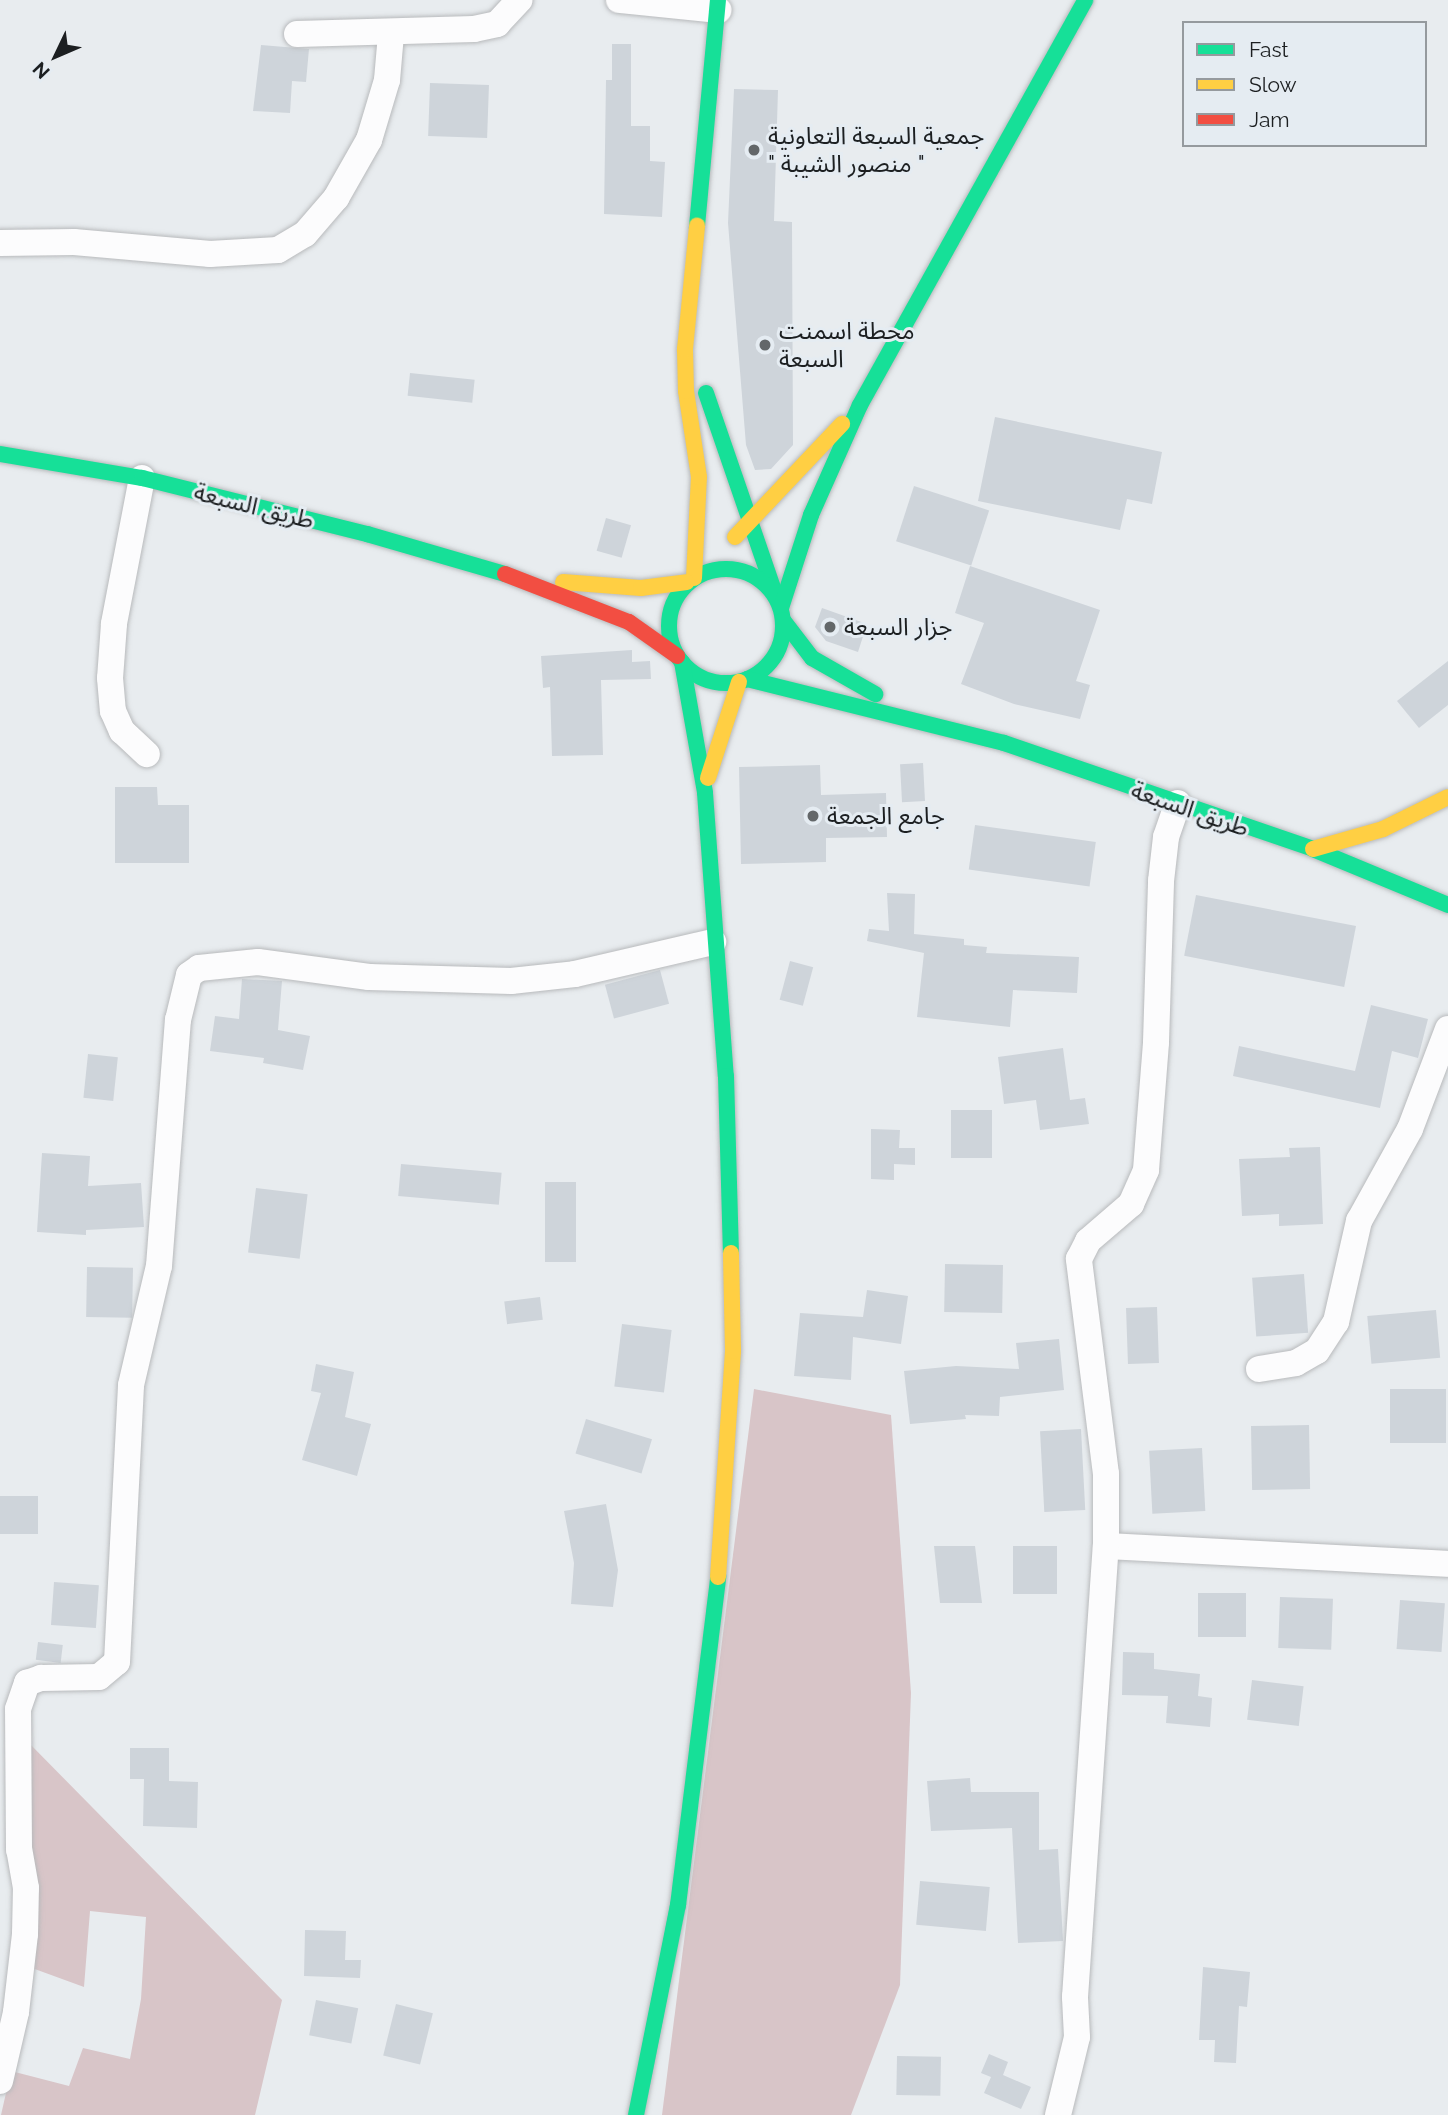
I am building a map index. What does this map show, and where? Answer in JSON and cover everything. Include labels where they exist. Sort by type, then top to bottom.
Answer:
[{"type":"street","points":[[297,34],[391,34],[487,27],[497,24],[519,0]]},
{"type":"street","points":[[620,0],[718,5],[688,317],[686,391],[700,496],[694,578]]},
{"type":"street","points":[[705,793],[743,681],[775,656],[781,610],[811,515],[860,405],[1085,0]]},
{"type":"street","points":[[0,243],[74,242],[210,254],[278,250],[305,234],[336,198],[369,141],[387,80],[391,34]]},
{"type":"street","points":[[688,317],[713,423],[781,610]]},
{"type":"street","points":[[636,2115],[678,1905],[714,1638],[733,1351],[732,1226],[726,1076],[713,942],[705,793],[679,659],[668,617],[694,578],[860,405]]},
{"type":"street","name":"طريق السبعة","points":[[0,454],[142,478],[367,534],[504,574]]},
{"type":"street","points":[[142,478],[114,624],[110,678],[113,711],[122,731],[147,754]]},
{"type":"street","points":[[504,574],[595,586],[641,588],[694,578],[723,568],[745,571],[764,582],[781,610]]},
{"type":"street","points":[[504,574],[629,622],[656,637],[679,659],[714,682],[743,681]]},
{"type":"street","name":"طريق السبعة","points":[[781,610],[812,658],[831,673],[929,721]]},
{"type":"street","name":"طريق السبعة","points":[[743,681],[929,721],[1313,849],[1448,905]]},
{"type":"street","points":[[1313,849],[1383,830],[1448,797]]},
{"type":"street","points":[[1058,2115],[1077,2037],[1075,1997],[1106,1546],[1106,1474],[1079,1258],[1088,1241],[1131,1204],[1146,1170],[1155,1065],[1161,881],[1166,837],[1178,803]]},
{"type":"street","points":[[0,2081],[16,2012],[25,1934],[26,1888],[19,1850],[18,1709],[27,1683],[41,1678],[99,1677],[117,1662],[131,1385],[159,1266],[178,1020],[189,975],[199,968],[258,962],[369,977],[511,981],[575,974],[713,942]]},
{"type":"street","points":[[1259,1369],[1296,1363],[1317,1351],[1336,1322],[1359,1221],[1410,1129],[1448,1029]]},
{"type":"street","points":[[1106,1546],[1448,1564]]},
{"type":"shaded area","points":[[754,1389],[891,1415],[911,1693],[900,1985],[851,2115],[662,2115]]},
{"type":"shaded area","points":[[27,1741],[282,2000],[255,2115],[1,2115],[11,2071],[69,2086],[83,2048],[130,2059],[141,1999],[146,1917],[90,1911],[84,1987],[21,1964]]},
{"type":"building","points":[[612,44],[631,44],[631,126],[650,126],[650,161],[665,162],[662,217],[604,214],[606,80],[612,80]]},
{"type":"building","points":[[261,45],[309,49],[306,82],[292,81],[290,113],[253,111]]},
{"type":"building","points":[[430,83],[489,85],[487,138],[428,136]]},
{"type":"building","name":"محطة اسمنت السبعة","points":[[734,89],[778,90],[774,221],[792,222],[793,445],[771,469],[755,470],[746,445],[728,223]]},
{"type":"building","points":[[410,373],[475,380],[472,403],[408,396]]},
{"type":"building","points":[[995,417],[1162,452],[1152,504],[1127,499],[1120,530],[978,501]]},
{"type":"building","points":[[914,486],[989,510],[971,566],[896,541]]},
{"type":"building","points":[[606,518],[631,525],[622,558],[597,551]]},
{"type":"building","points":[[970,566],[1100,610],[1076,681],[1090,685],[1080,719],[1014,704],[961,684],[984,623],[955,613]]},
{"type":"building","points":[[822,608],[867,624],[858,652],[826,641],[815,627]]},
{"type":"building","points":[[632,650],[632,662],[650,661],[651,679],[601,680],[603,755],[552,756],[550,687],[543,688],[541,656]]},
{"type":"building","points":[[1448,661],[1448,705],[1419,728],[1397,701]]},
{"type":"building","points":[[923,763],[925,801],[902,802],[900,764]]},
{"type":"building","name":"جامع الجمعة","points":[[820,765],[821,795],[886,793],[887,837],[826,838],[826,862],[741,864],[739,767]]},
{"type":"building","points":[[115,787],[157,787],[158,805],[189,805],[189,863],[115,863]]},
{"type":"building","points":[[975,825],[1096,842],[1090,887],[969,870]]},
{"type":"building","points":[[887,893],[915,894],[914,934],[964,939],[964,945],[987,947],[986,953],[1079,957],[1077,993],[1013,990],[1010,1027],[917,1017],[924,953],[867,941],[869,929],[889,931]]},
{"type":"building","points":[[1196,895],[1356,926],[1344,987],[1184,956]]},
{"type":"building","points":[[790,961],[813,967],[803,1006],[780,1000]]},
{"type":"building","points":[[660,970],[669,1004],[614,1019],[605,985]]},
{"type":"building","points":[[242,979],[282,981],[278,1030],[310,1036],[303,1070],[263,1063],[264,1058],[210,1051],[215,1016],[239,1019]]},
{"type":"building","points":[[1371,1005],[1428,1019],[1418,1058],[1392,1051],[1380,1108],[1233,1076],[1239,1046],[1355,1071]]},
{"type":"building","points":[[1063,1048],[1070,1100],[1085,1098],[1089,1124],[1040,1130],[1036,1100],[1004,1104],[998,1057]]},
{"type":"building","points":[[88,1054],[118,1057],[113,1101],[83,1098]]},
{"type":"building","points":[[951,1110],[992,1110],[992,1158],[951,1158]]},
{"type":"building","points":[[871,1129],[900,1130],[899,1148],[915,1148],[915,1165],[894,1164],[894,1180],[871,1179]]},
{"type":"building","points":[[1320,1147],[1323,1224],[1279,1226],[1279,1214],[1242,1216],[1239,1159],[1290,1157],[1289,1148]]},
{"type":"building","points":[[42,1153],[90,1156],[88,1186],[141,1183],[144,1227],[86,1230],[86,1235],[37,1232]]},
{"type":"building","points":[[401,1164],[502,1173],[499,1205],[398,1196]]},
{"type":"building","points":[[545,1182],[576,1182],[576,1262],[545,1262]]},
{"type":"building","points":[[256,1188],[308,1194],[300,1259],[248,1253]]},
{"type":"building","points":[[945,1264],[1003,1265],[1002,1313],[944,1312]]},
{"type":"building","points":[[87,1267],[133,1268],[132,1318],[86,1317]]},
{"type":"building","points":[[1304,1274],[1308,1333],[1256,1336],[1252,1278]]},
{"type":"building","points":[[867,1290],[908,1296],[901,1344],[853,1337],[851,1380],[794,1376],[800,1313],[863,1317]]},
{"type":"building","points":[[540,1297],[543,1320],[507,1324],[504,1301]]},
{"type":"building","points":[[1157,1307],[1159,1363],[1128,1364],[1126,1308]]},
{"type":"building","points":[[1436,1310],[1440,1358],[1371,1364],[1367,1316]]},
{"type":"building","points":[[622,1324],[672,1330],[664,1393],[614,1387]]},
{"type":"building","points":[[1059,1339],[1064,1390],[1000,1397],[999,1416],[965,1415],[966,1419],[910,1424],[904,1371],[956,1366],[1019,1369],[1016,1343]]},
{"type":"building","points":[[316,1364],[354,1372],[345,1417],[371,1424],[357,1476],[302,1460],[321,1393],[311,1391]]},
{"type":"building","points":[[1390,1389],[1446,1389],[1446,1443],[1390,1443]]},
{"type":"building","points":[[586,1419],[652,1439],[641,1474],[575,1453]]},
{"type":"building","points":[[1309,1425],[1310,1489],[1252,1490],[1251,1426]]},
{"type":"building","points":[[1081,1429],[1085,1510],[1044,1512],[1040,1431]]},
{"type":"building","points":[[1202,1448],[1205,1511],[1152,1514],[1149,1451]]},
{"type":"building","points":[[0,1496],[38,1496],[38,1534],[0,1534]]},
{"type":"building","points":[[606,1504],[618,1570],[613,1607],[571,1604],[574,1563],[564,1511]]},
{"type":"building","points":[[934,1546],[975,1546],[982,1603],[940,1603]]},
{"type":"building","points":[[1013,1546],[1057,1546],[1057,1594],[1013,1594]]},
{"type":"building","points":[[54,1582],[99,1585],[96,1628],[51,1625]]},
{"type":"building","points":[[1198,1593],[1246,1593],[1246,1637],[1198,1637]]},
{"type":"building","points":[[1280,1597],[1333,1599],[1331,1650],[1278,1648]]},
{"type":"building","points":[[1400,1600],[1445,1603],[1441,1652],[1397,1649]]},
{"type":"building","points":[[38,1642],[63,1645],[61,1663],[36,1660]]},
{"type":"building","points":[[1123,1652],[1154,1653],[1154,1669],[1200,1674],[1198,1696],[1212,1698],[1210,1727],[1166,1723],[1168,1696],[1122,1695]]},
{"type":"building","points":[[1252,1680],[1304,1686],[1299,1726],[1247,1720]]},
{"type":"building","points":[[130,1748],[169,1748],[169,1781],[198,1782],[197,1828],[143,1826],[144,1779],[130,1779]]},
{"type":"building","points":[[970,1778],[971,1792],[1039,1792],[1039,1850],[1058,1849],[1063,1941],[1018,1943],[1012,1828],[931,1831],[927,1781]]},
{"type":"building","points":[[920,1881],[990,1887],[986,1931],[916,1925]]},
{"type":"building","points":[[305,1930],[346,1931],[345,1960],[361,1960],[360,1978],[304,1976]]},
{"type":"building","points":[[1203,1967],[1250,1972],[1247,2007],[1239,2006],[1236,2063],[1214,2062],[1215,2040],[1199,2040]]},
{"type":"building","points":[[316,2000],[358,2008],[351,2044],[309,2035]]},
{"type":"building","points":[[396,2004],[433,2013],[420,2065],[383,2055]]},
{"type":"building","points":[[989,2054],[1008,2062],[1003,2075],[1031,2087],[1021,2109],[984,2093],[991,2077],[981,2073]]},
{"type":"building","points":[[897,2056],[941,2057],[940,2096],[896,2095]]},
{"type":"traffic: fast","points":[[697,226],[718,0]]},
{"type":"traffic: fast","points":[[781,608],[811,515],[860,405],[1085,0]]},
{"type":"traffic: fast","points":[[706,393],[776,596]]},
{"type":"traffic: fast","points":[[0,454],[142,478],[367,534],[505,574]]},
{"type":"traffic: fast","points":[[726,569],[748,573],[758,578],[774,594],[779,604],[783,626],[779,648],[774,658],[758,674],[748,679],[726,683],[704,679],[694,674],[678,658],[673,648],[669,626],[673,604],[678,594],[694,578],[704,573],[726,569]]},
{"type":"traffic: fast","points":[[783,620],[812,658],[875,694]]},
{"type":"traffic: fast","points":[[682,662],[705,793],[726,1076],[731,1253]]},
{"type":"traffic: fast","points":[[747,679],[1004,743],[1313,849],[1448,905]]},
{"type":"traffic: fast","points":[[636,2115],[678,1905],[718,1577]]},
{"type":"traffic: slow","points":[[694,578],[699,477],[686,391],[685,349],[697,226]]},
{"type":"traffic: slow","points":[[735,537],[842,424]]},
{"type":"traffic: slow","points":[[563,582],[641,588],[687,582]]},
{"type":"traffic: slow","points":[[708,778],[739,682]]},
{"type":"traffic: slow","points":[[1313,849],[1383,829],[1448,797]]},
{"type":"traffic: slow","points":[[718,1577],[733,1351],[731,1253]]},
{"type":"traffic: jam","points":[[505,574],[629,622],[677,656]]},
{"type":"place","name":"جمعية السبعة التعاونية \" منصور الشيبة \"","points":[[754,150]]},
{"type":"place","name":"محطة اسمنت السبعة","points":[[765,345]]},
{"type":"place","name":"جزار السبعة","points":[[830,627]]},
{"type":"place","name":"جامع الجمعة","points":[[813,816]]}]
